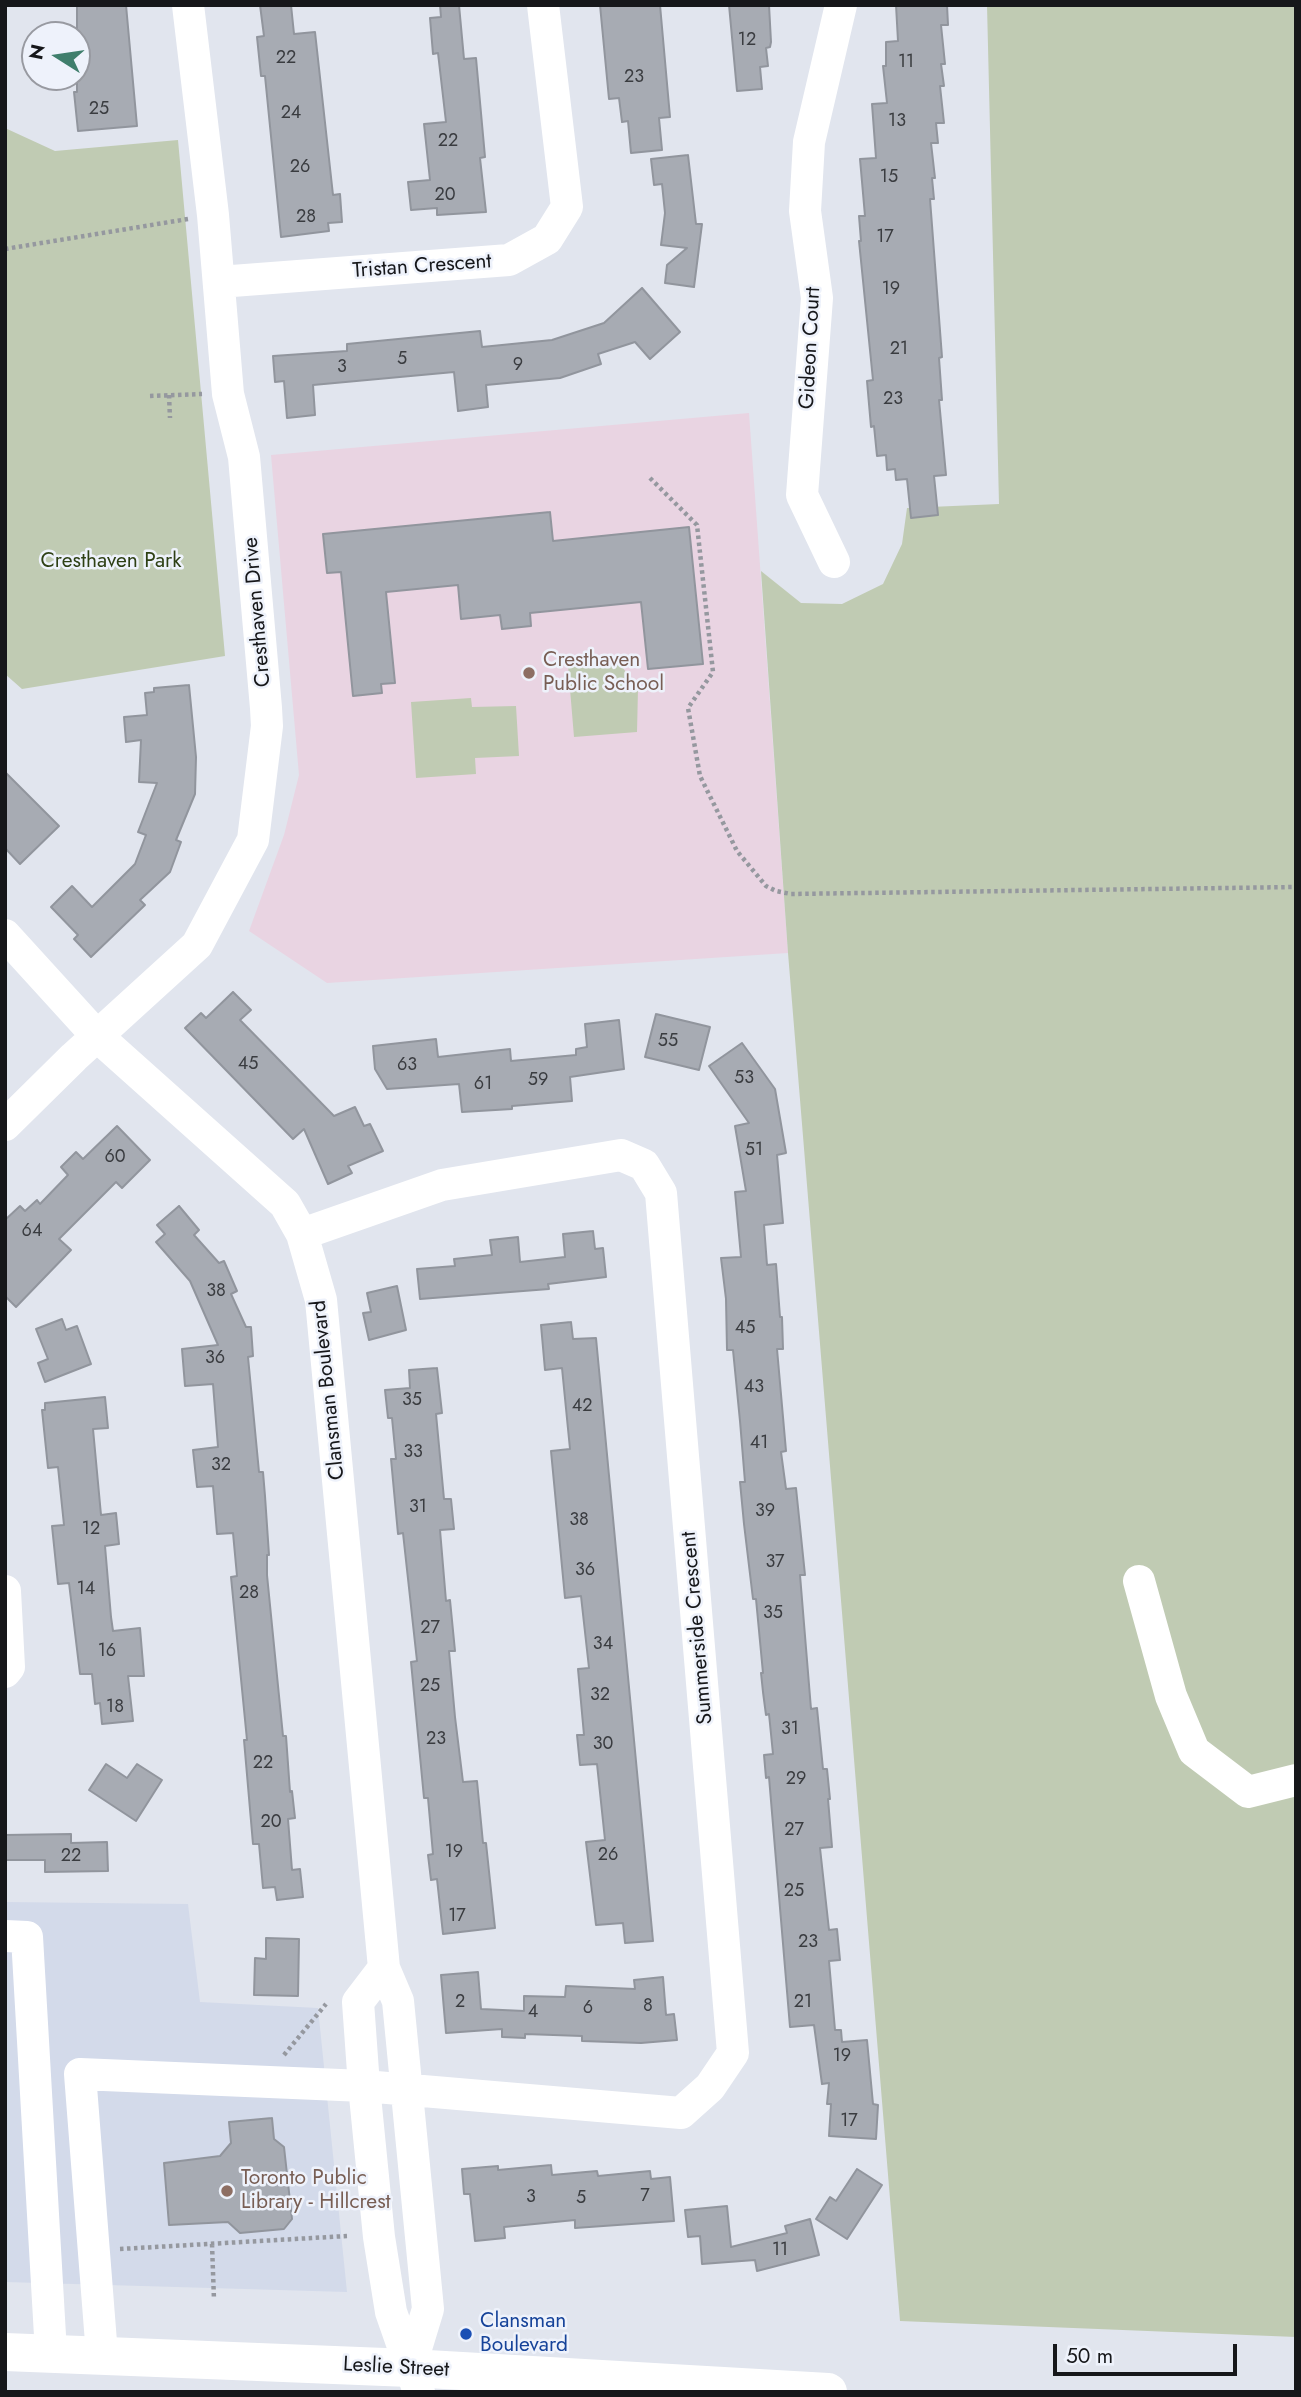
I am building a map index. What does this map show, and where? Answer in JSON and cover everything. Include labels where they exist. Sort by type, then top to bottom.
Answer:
[{"type":"main road","name":"Leslie Street","points":[[5,2352],[102,2355],[414,2380],[828,2392]]},
{"type":"street","name":"Cresthaven Drive","points":[[5,1125],[197,945],[253,840],[267,726],[266,708],[244,457],[228,394],[213,215],[188,5]]},
{"type":"street","name":"Tristan Crescent","points":[[219,282],[509,260],[547,239],[567,207],[543,5]]},
{"type":"street","name":"Gideon Court","points":[[834,562],[802,495],[817,298],[805,211],[809,142],[841,5]]},
{"type":"street","name":"Clansman Boulevard","points":[[5,935],[97,1036],[285,1204],[302,1234],[321,1300],[384,1968],[398,2001],[428,2309],[414,2380]]},
{"type":"street","name":"Summerside Crescent","points":[[94,2251],[80,2074],[364,2087],[681,2113],[710,2087],[733,2053],[661,1193],[643,1165],[621,1155],[442,1185],[302,1234]]},
{"type":"street","points":[[1139,1581],[1171,1696],[1194,1751],[1248,1792],[1296,1780]]},
{"type":"street","points":[[5,1591],[9,1667],[5,1672]]},
{"type":"street","points":[[5,1936],[27,1937],[51,2353]]},
{"type":"street","points":[[384,1968],[358,2001],[364,2087],[379,2237],[391,2312],[414,2380]]},
{"type":"street","points":[[94,2251],[102,2355]]},
{"type":"path","points":[[5,249],[213,215]]},
{"type":"path","points":[[150,396],[228,394]]},
{"type":"path","points":[[169,395],[170,418]]},
{"type":"path","points":[[650,478],[697,526],[713,671],[688,708],[700,775],[737,851],[766,886],[791,894],[1296,887]]},
{"type":"path","points":[[275,2059],[286,2054],[326,2004]]},
{"type":"path","points":[[94,2251],[347,2236]]},
{"type":"path","points":[[212,2244],[214,2300]]},
{"type":"shaded area","name":"Cresthaven Public School","points":[[749,413],[788,953],[327,983],[249,931],[284,835],[299,775],[271,455]]},
{"type":"shaded area","points":[[5,1902],[188,1904],[200,2002],[318,2008],[347,2292],[5,2282]]},
{"type":"green space","points":[[987,5],[1296,5],[1296,2337],[900,2321],[788,953],[761,571],[801,603],[842,604],[883,584],[902,544],[907,508],[999,504]]},
{"type":"green space","name":"Cresthaven Park","points":[[5,128],[55,151],[178,140],[225,656],[22,689],[5,674]]},
{"type":"green space","points":[[618,661],[638,689],[637,732],[574,737],[568,665]]},
{"type":"green space","points":[[471,698],[472,707],[516,706],[519,756],[475,758],[476,774],[416,778],[411,702]]},
{"type":"building","points":[[77,5],[126,5],[137,126],[78,131],[74,92],[91,91],[91,21],[77,21]]},
{"type":"building","points":[[260,5],[291,5],[294,34],[315,32],[333,195],[340,194],[342,222],[328,223],[329,231],[281,237],[265,76],[261,76],[257,37],[264,36]]},
{"type":"building","points":[[440,5],[459,5],[464,59],[476,58],[485,157],[480,158],[486,212],[437,215],[437,208],[411,210],[408,182],[430,180],[424,124],[446,122],[438,53],[433,54],[430,18],[441,17]]},
{"type":"building","points":[[600,5],[660,5],[670,117],[659,118],[662,150],[631,153],[628,121],[622,122],[619,98],[609,99]]},
{"type":"building","points":[[729,5],[769,5],[771,42],[770,47],[766,48],[768,66],[760,67],[762,89],[737,91]]},
{"type":"building","points":[[896,5],[947,5],[948,25],[941,25],[945,64],[941,64],[944,86],[940,86],[944,123],[936,123],[938,143],[931,143],[935,178],[932,178],[934,199],[930,199],[942,357],[939,358],[942,400],[939,400],[946,475],[934,476],[938,515],[911,518],[907,479],[896,480],[895,469],[887,470],[886,455],[877,456],[874,426],[871,427],[867,381],[873,380],[859,241],[859,216],[865,216],[860,159],[876,158],[872,104],[887,103],[883,66],[886,66],[886,42],[898,41]]},
{"type":"building","points":[[688,155],[696,224],[702,224],[694,287],[665,283],[667,265],[687,248],[661,245],[665,213],[662,184],[654,185],[651,159]]},
{"type":"building","points":[[642,288],[680,332],[650,359],[635,342],[598,354],[601,364],[560,378],[486,385],[488,407],[458,411],[454,372],[313,385],[315,415],[287,418],[284,381],[275,382],[273,356],[347,351],[347,344],[480,331],[482,347],[552,340],[604,323]]},
{"type":"building","points":[[550,512],[553,541],[689,527],[703,664],[648,669],[641,602],[530,613],[531,626],[502,629],[500,615],[461,619],[458,585],[386,592],[395,683],[381,684],[382,693],[353,696],[341,572],[327,573],[323,534]]},
{"type":"building","points":[[189,685],[196,757],[195,794],[176,840],[181,842],[170,872],[140,900],[145,905],[91,957],[74,939],[78,935],[51,907],[72,886],[92,907],[135,864],[146,835],[138,832],[157,783],[139,782],[141,740],[126,742],[124,717],[147,715],[145,693],[154,692],[154,688]]},
{"type":"building","points":[[5,772],[59,826],[20,864],[5,848]]},
{"type":"building","points":[[233,992],[251,1010],[240,1020],[334,1116],[355,1107],[364,1126],[370,1124],[383,1151],[348,1166],[352,1173],[328,1184],[304,1129],[293,1139],[185,1028],[201,1013],[206,1018]]},
{"type":"building","points":[[656,1014],[710,1027],[699,1070],[645,1057]]},
{"type":"building","points":[[619,1020],[624,1069],[570,1077],[572,1101],[462,1112],[459,1084],[387,1089],[375,1069],[373,1046],[436,1039],[438,1057],[510,1049],[511,1061],[576,1055],[576,1049],[587,1047],[585,1024]]},
{"type":"building","points":[[742,1043],[775,1089],[786,1153],[777,1155],[783,1223],[764,1225],[767,1265],[776,1264],[782,1317],[783,1349],[777,1349],[786,1451],[781,1452],[786,1489],[796,1488],[805,1575],[800,1575],[811,1709],[817,1708],[823,1769],[827,1769],[830,1799],[832,1847],[820,1848],[829,1930],[837,1929],[840,1960],[829,1961],[835,2030],[841,2030],[842,2042],[867,2040],[873,2104],[878,2105],[876,2139],[829,2136],[829,2083],[822,2084],[814,2025],[790,2027],[769,1777],[766,1778],[764,1755],[773,1754],[769,1714],[766,1715],[763,1692],[756,1599],[753,1599],[744,1524],[740,1482],[745,1482],[740,1421],[733,1350],[727,1350],[726,1299],[721,1258],[741,1257],[735,1192],[746,1191],[735,1126],[749,1123],[709,1066]]},
{"type":"building","points":[[117,1126],[150,1160],[122,1188],[116,1182],[59,1239],[71,1250],[16,1307],[5,1296],[5,1220],[20,1206],[25,1211],[37,1200],[40,1204],[68,1175],[61,1167],[76,1152],[83,1159]]},
{"type":"building","points":[[179,1206],[199,1230],[194,1235],[219,1263],[224,1261],[237,1291],[231,1294],[246,1327],[251,1327],[253,1356],[248,1357],[259,1472],[263,1472],[269,1555],[267,1575],[283,1736],[286,1736],[290,1792],[292,1791],[295,1818],[288,1819],[292,1870],[300,1869],[303,1897],[277,1900],[275,1887],[263,1888],[259,1844],[253,1844],[244,1740],[247,1740],[231,1577],[237,1576],[233,1533],[217,1534],[213,1486],[197,1487],[193,1450],[218,1447],[213,1384],[185,1386],[182,1349],[218,1345],[190,1281],[156,1242],[165,1234],[157,1225]]},
{"type":"building","points":[[593,1231],[595,1249],[603,1248],[606,1277],[548,1284],[549,1289],[420,1299],[417,1269],[455,1266],[454,1259],[492,1255],[490,1240],[518,1237],[520,1262],[565,1257],[563,1234]]},
{"type":"building","points":[[397,1286],[406,1330],[369,1340],[363,1313],[371,1312],[367,1293]]},
{"type":"building","points":[[62,1319],[66,1330],[77,1326],[91,1364],[45,1382],[38,1363],[48,1359],[36,1329]]},
{"type":"building","points":[[571,1322],[573,1339],[596,1338],[653,1941],[625,1943],[623,1923],[596,1925],[586,1842],[605,1840],[597,1764],[580,1765],[577,1735],[584,1735],[578,1669],[589,1668],[581,1596],[565,1598],[551,1451],[570,1449],[562,1368],[545,1370],[541,1325]]},
{"type":"building","points":[[437,1368],[442,1413],[436,1414],[444,1499],[451,1499],[454,1529],[440,1530],[446,1601],[450,1600],[455,1651],[449,1651],[455,1717],[463,1782],[477,1781],[495,1928],[443,1934],[437,1879],[431,1880],[428,1855],[433,1854],[428,1798],[424,1798],[411,1662],[417,1661],[403,1533],[398,1534],[391,1459],[396,1459],[392,1418],[388,1418],[385,1390],[410,1388],[409,1370]]},
{"type":"building","points":[[105,1397],[108,1428],[93,1429],[101,1515],[116,1513],[119,1544],[105,1546],[111,1617],[113,1631],[140,1628],[144,1676],[128,1676],[133,1721],[102,1724],[100,1703],[95,1704],[92,1674],[80,1674],[69,1583],[58,1584],[52,1526],[64,1525],[58,1467],[48,1468],[42,1410],[45,1410],[45,1403]]},
{"type":"building","points":[[106,1764],[127,1778],[137,1764],[162,1780],[136,1821],[89,1790]]},
{"type":"building","points":[[71,1834],[71,1843],[107,1842],[108,1871],[45,1872],[45,1860],[5,1860],[5,1835]]},
{"type":"building","points":[[266,1938],[299,1939],[298,1996],[254,1995],[255,1958],[266,1959]]},
{"type":"building","points":[[478,1972],[481,2009],[524,2011],[524,1996],[565,1997],[566,1986],[635,1989],[634,1980],[663,1977],[666,2015],[674,2014],[677,2040],[641,2043],[582,2041],[582,2036],[525,2034],[525,2038],[502,2037],[502,2029],[446,2033],[441,1975]]},
{"type":"building","name":"Toronto Public Library - Hillcrest","points":[[272,2118],[274,2139],[284,2147],[292,2219],[284,2229],[240,2233],[228,2222],[169,2225],[164,2163],[220,2156],[231,2143],[229,2122]]},
{"type":"building","points":[[551,2165],[552,2175],[597,2171],[598,2176],[650,2171],[651,2179],[670,2177],[674,2221],[575,2228],[575,2220],[504,2227],[505,2238],[475,2241],[470,2194],[464,2194],[462,2169],[498,2166],[498,2170]]},
{"type":"building","points":[[857,2169],[882,2185],[847,2239],[816,2219],[830,2197],[836,2201]]},
{"type":"building","points":[[727,2206],[731,2247],[787,2233],[785,2226],[810,2219],[819,2255],[757,2271],[755,2260],[702,2264],[700,2236],[688,2237],[685,2210]]},
{"type":"place","name":"Cresthaven Public School","points":[[529,673]]},
{"type":"place","name":"Toronto Public Library - Hillcrest","points":[[227,2191]]},
{"type":"place","name":"Clansman Boulevard","points":[[466,2334]]}]
